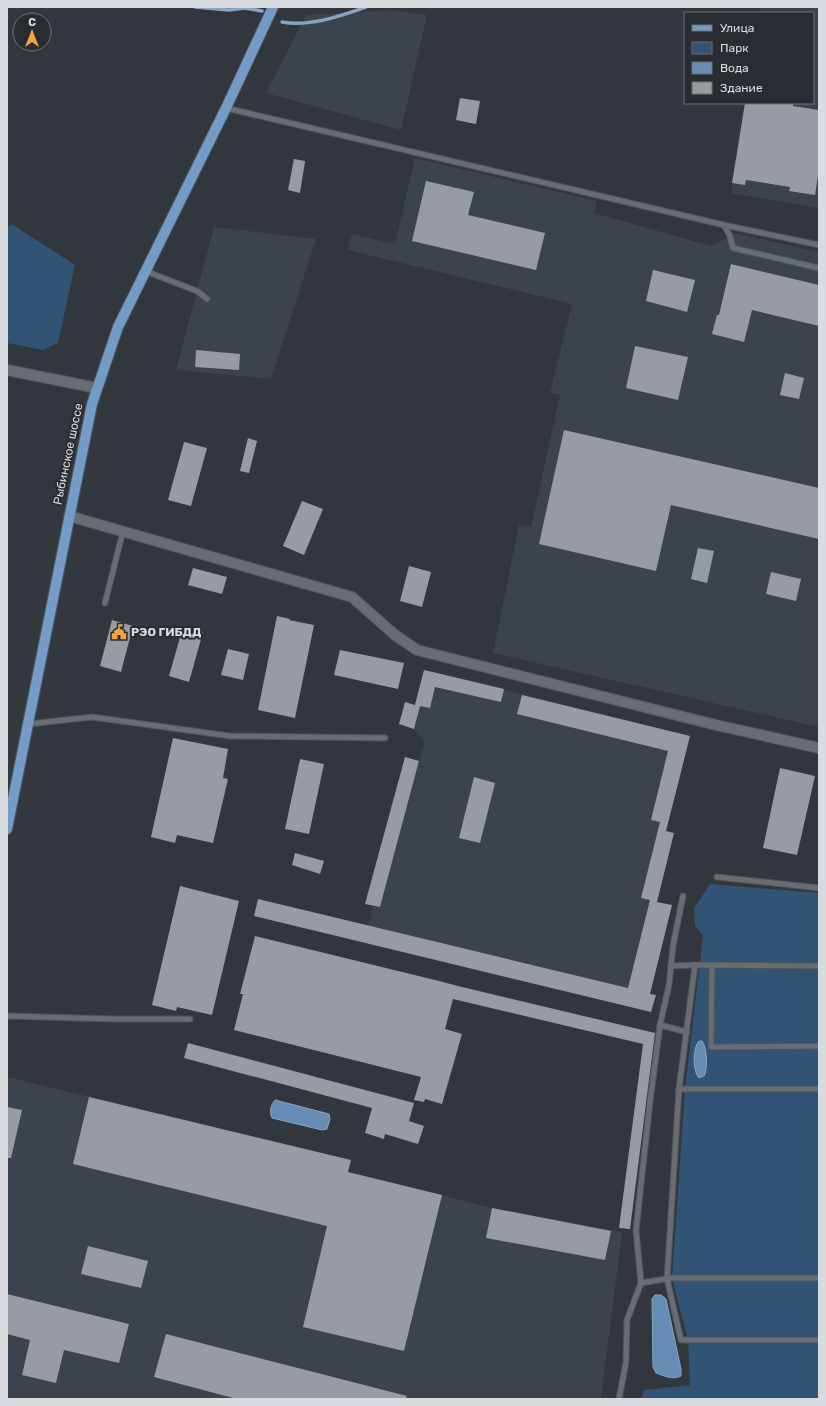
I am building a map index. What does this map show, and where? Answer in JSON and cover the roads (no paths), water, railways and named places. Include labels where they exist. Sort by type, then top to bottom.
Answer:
[{"type":"main road","name":"Рыбинское шоссе","points":[[7,829],[69,516],[92,404],[97,388],[118,327],[226,108],[273,7]]},
{"type":"street","points":[[7,370],[97,388]]},
{"type":"street","points":[[69,516],[352,597],[395,635],[417,650],[716,725],[819,748]]},
{"type":"lane","points":[[226,108],[724,225],[819,245]]},
{"type":"lane","points":[[724,225],[730,236],[733,248],[819,268]]},
{"type":"lane","points":[[145,272],[197,291],[207,299]]},
{"type":"lane","points":[[105,603],[123,531]]},
{"type":"lane","points":[[28,724],[92,717],[230,736],[386,738]]},
{"type":"lane","points":[[717,877],[819,888]]},
{"type":"lane","points":[[619,1399],[626,1362],[627,1320],[641,1284],[636,1230],[660,1025],[669,985],[673,946],[683,896]]},
{"type":"lane","points":[[695,965],[679,1089],[667,1279],[681,1340],[819,1340]]},
{"type":"lane","points":[[712,965],[711,1047],[819,1046]]},
{"type":"lane","points":[[671,966],[819,966]]},
{"type":"lane","points":[[7,1016],[113,1019],[190,1019]]},
{"type":"lane","points":[[660,1025],[687,1032]]},
{"type":"lane","points":[[679,1089],[819,1089]]},
{"type":"lane","points":[[641,1284],[667,1279],[819,1278]]},
{"type":"water","points":[[699,1041],[702,1041],[704,1044],[706,1064],[704,1076],[699,1078],[695,1070],[694,1059],[695,1048]]},
{"type":"water","points":[[275,1100],[329,1114],[330,1119],[327,1129],[322,1130],[272,1118],[271,1108]]},
{"type":"water","points":[[655,1295],[661,1295],[666,1299],[681,1369],[681,1376],[675,1378],[656,1373],[653,1367],[652,1299]]},
{"type":"waterway","points":[[195,7],[229,10],[245,8],[262,11]]},
{"type":"waterway","points":[[282,22],[314,22],[366,7]]},
{"type":"place","name":"РЭО ГИБДД","points":[[119,632]]}]
